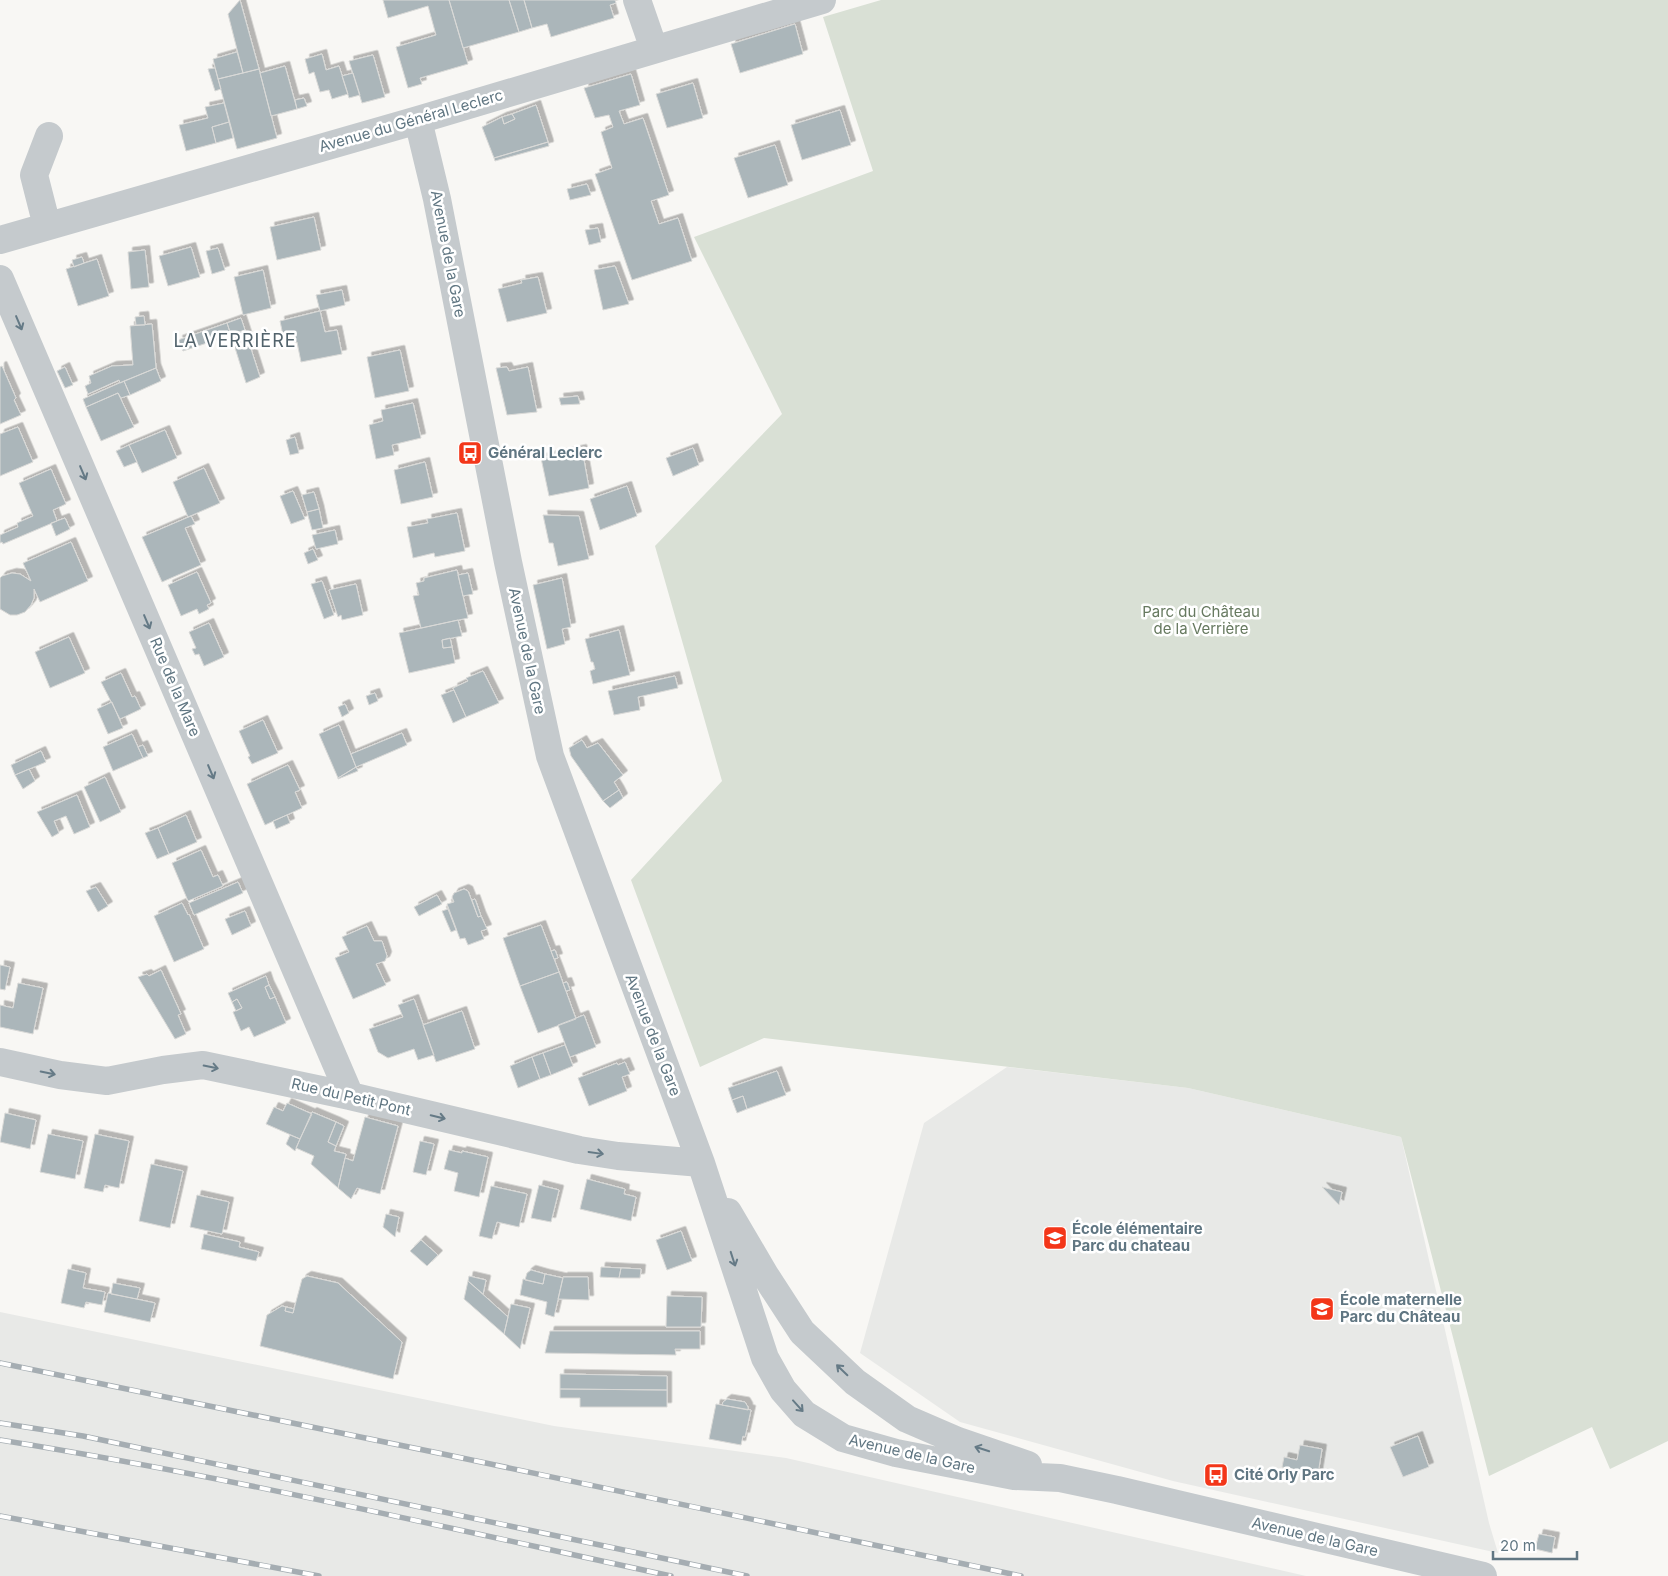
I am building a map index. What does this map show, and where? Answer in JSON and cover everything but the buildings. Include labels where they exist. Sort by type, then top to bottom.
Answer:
[{"type":"street","points":[[637,0],[654,49]]},
{"type":"street","name":"Avenue du Général Leclerc","points":[[0,240],[418,120],[822,0]]},
{"type":"street","name":"Avenue de la Gare","points":[[418,120],[437,199],[508,562],[550,756],[701,1163],[765,1358],[783,1390],[804,1414],[843,1438],[896,1453],[1014,1476],[1060,1478],[1483,1576]]},
{"type":"street","points":[[47,226],[34,175],[49,136]]},
{"type":"street","name":"Rue de la Mare","points":[[0,278],[350,1096]]},
{"type":"street","name":"Rue du Petit Pont","points":[[0,1062],[60,1076],[106,1081],[163,1070],[203,1065],[350,1096],[579,1150],[618,1156],[701,1163]]},
{"type":"street","name":"Avenue de la Gare","points":[[701,1163],[765,1275],[802,1332],[855,1382],[907,1418],[958,1441],[1060,1478]]},
{"type":"shaded area","points":[[1007,1067],[1188,1088],[1401,1137],[1489,1523],[1498,1553],[1173,1481],[960,1422],[860,1353],[924,1123]]},
{"type":"shaded area","points":[[0,1312],[554,1426],[786,1458],[1306,1576],[0,1576]]},
{"type":"green space","name":"Parc du Château de la Verrière","points":[[881,0],[1668,0],[1668,1441],[1610,1469],[1592,1427],[1489,1476],[1401,1137],[1188,1088],[764,1038],[700,1067],[631,880],[722,781],[655,546],[782,414],[694,237],[873,171],[823,17]]},
{"type":"railway","points":[[0,1363],[1021,1576]]},
{"type":"railway","points":[[0,1423],[83,1436],[747,1576]]},
{"type":"railway","points":[[0,1440],[252,1486],[671,1576]]},
{"type":"railway","points":[[0,1516],[319,1576]]},
{"type":"place","name":"Général Leclerc","points":[[470,453]]},
{"type":"place","name":"École élémentaire Parc du chateau","points":[[1055,1238]]},
{"type":"place","name":"École maternelle Parc du Château","points":[[1322,1309]]},
{"type":"place","name":"Cité Orly Parc","points":[[1216,1475]]},
{"type":"district","name":"LA VERRIÈRE","points":[[235,341]]}]
